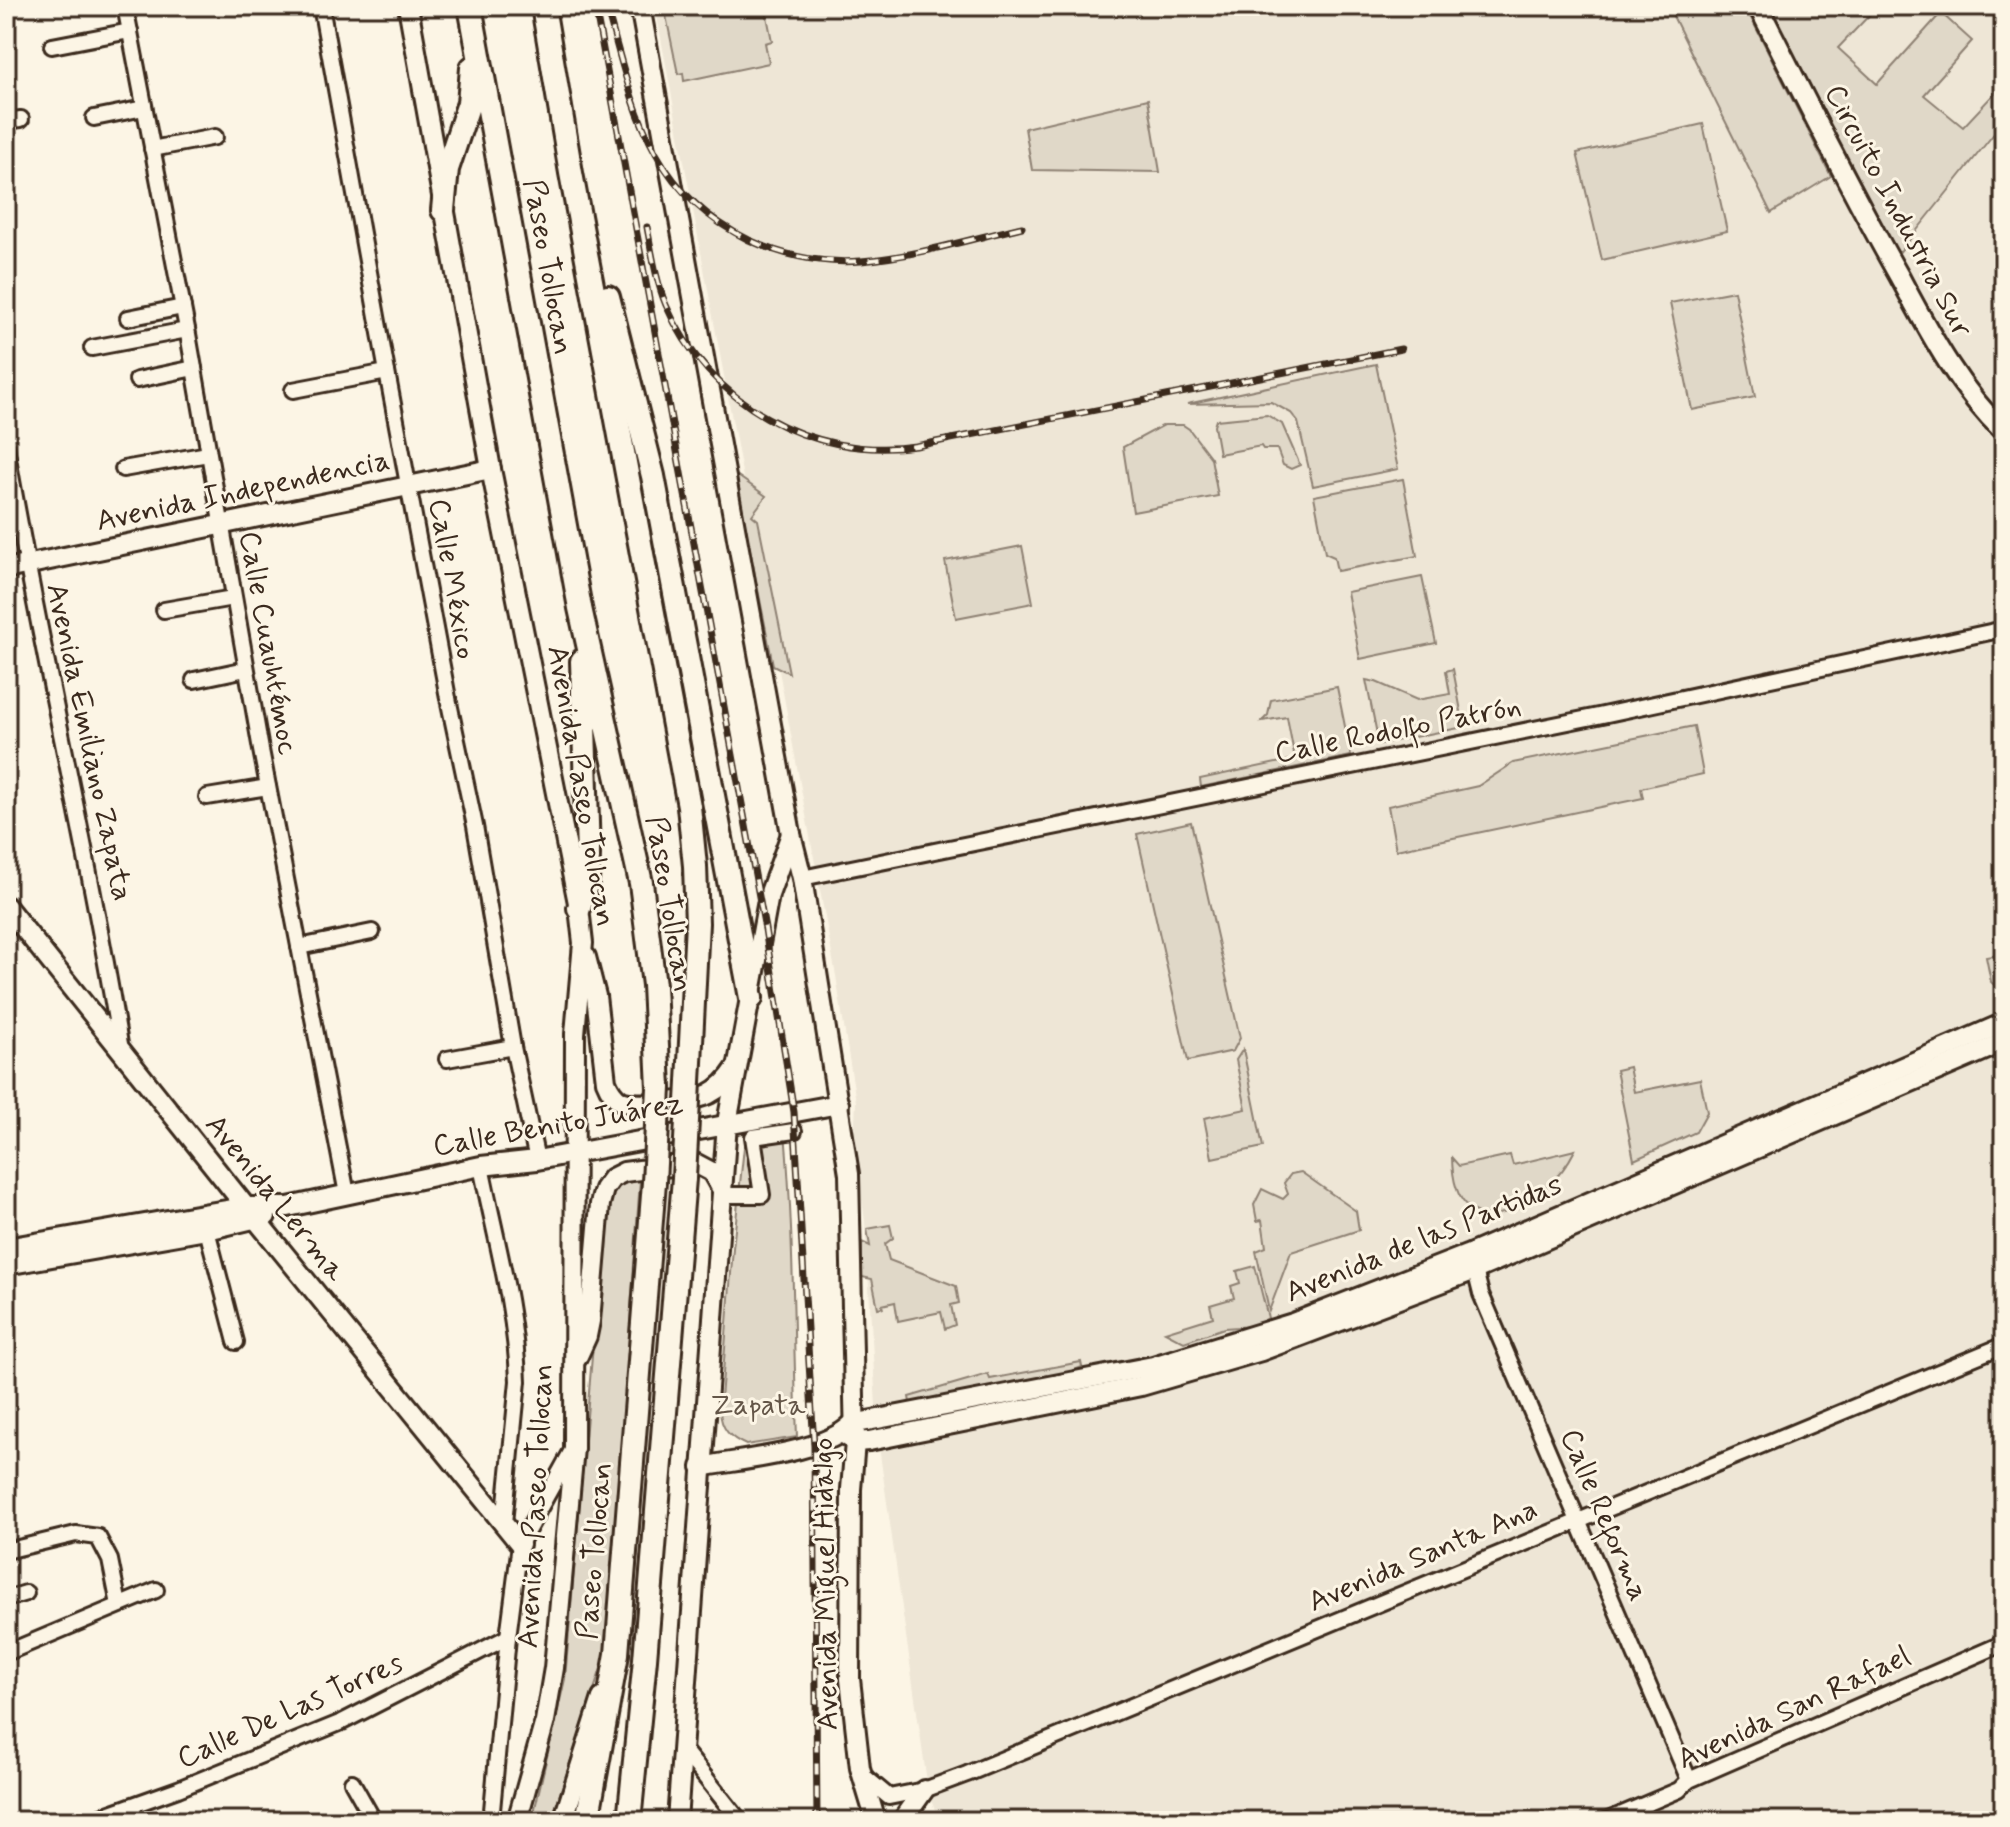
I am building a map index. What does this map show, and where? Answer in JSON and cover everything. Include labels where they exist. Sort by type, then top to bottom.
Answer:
[{"type":"highway","name":"Paseo Tollocan","points":[[470,6],[580,608],[641,883],[654,985],[659,1088],[654,1182],[617,1654],[587,1821]]},
{"type":"highway","name":"Paseo Tollocan","points":[[543,6],[571,173],[689,806],[697,923],[684,1178],[629,1821]]},
{"type":"highway","points":[[443,210],[451,152],[469,103],[475,35]]},
{"type":"highway","points":[[571,173],[595,243],[653,476],[751,998]]},
{"type":"highway","points":[[579,908],[587,882],[588,855],[580,608]]},
{"type":"main road","name":"Avenida Paseo Tollocan","points":[[408,6],[491,469],[579,908],[583,943],[575,1034],[574,1448],[554,1668],[545,1721],[517,1821]]},
{"type":"main road","points":[[640,6],[791,834],[802,878],[839,1104]]},
{"type":"main road","name":"Circuito Industria Sur","points":[[1758,6],[1876,236],[1929,331],[1962,385],[2004,432]]},
{"type":"main road","name":"Avenida Independencia","points":[[6,569],[491,469]]},
{"type":"main road","points":[[677,1821],[727,1123],[769,895],[791,834]]},
{"type":"main road","name":"Avenida Lerma","points":[[6,906],[520,1544]]},
{"type":"main road","points":[[583,943],[596,996],[606,1081],[614,1096],[631,1103],[696,1099],[717,1089],[736,1068]]},
{"type":"main road","name":"Avenida de las Partidas","points":[[701,1467],[814,1446],[850,1433],[1153,1366],[1293,1323],[1467,1255],[2004,1023]]},
{"type":"main road","name":"Avenida de las Partidas","points":[[850,1433],[1089,1397],[1175,1378],[1261,1351],[1475,1270],[2004,1042]]},
{"type":"main road","name":"Calle Benito Juárez","points":[[6,1248],[252,1214],[481,1166],[537,1160],[839,1104]]},
{"type":"main road","name":"Avenida Miguel Hidalgo","points":[[839,1104],[850,1202],[850,1679],[857,1743],[876,1821]]},
{"type":"main road","points":[[573,1365],[587,1336],[590,1321],[600,1204],[607,1183],[624,1172],[695,1163],[712,1172],[721,1192]]},
{"type":"main road","name":"Calle Benito Juárez","points":[[6,1265],[207,1230],[252,1214]]},
{"type":"main road","points":[[563,1821],[617,1654]]},
{"type":"main road","points":[[902,1821],[924,1790]]},
{"type":"street","name":"Calle Cuauhtémoc","points":[[125,6],[183,307],[268,787],[347,1194]]},
{"type":"street","name":"Calle México","points":[[321,6],[448,698],[475,826],[513,1047],[537,1160]]},
{"type":"street","points":[[52,46],[130,31]]},
{"type":"street","points":[[94,118],[144,108]]},
{"type":"street","points":[[152,149],[215,137]]},
{"type":"street","points":[[128,318],[183,307]]},
{"type":"street","points":[[92,348],[187,330]]},
{"type":"street","points":[[137,380],[194,368]]},
{"type":"street","points":[[293,390],[387,372]]},
{"type":"street","name":"Avenida Emiliano Zapata","points":[[6,446],[26,565],[106,958],[121,1050]]},
{"type":"street","points":[[123,469],[208,454]]},
{"type":"street","points":[[164,610],[233,598]]},
{"type":"street","name":"Calle Rodolfo Patrón","points":[[802,878],[1583,719],[2004,629]]},
{"type":"street","points":[[194,680],[246,669]]},
{"type":"street","points":[[207,797],[268,787]]},
{"type":"street","points":[[299,947],[372,932]]},
{"type":"street","points":[[447,1059],[513,1047]]},
{"type":"street","points":[[721,1192],[762,1195],[753,1137],[794,1131]]},
{"type":"street","points":[[481,1166],[517,1364],[504,1523]]},
{"type":"street","points":[[207,1230],[236,1342]]},
{"type":"street","name":"Calle Reforma","points":[[1475,1270],[1481,1294],[1689,1780]]},
{"type":"street","name":"Avenida Santa Ana","points":[[865,1777],[889,1797],[924,1790],[2004,1345]]},
{"type":"street","points":[[491,1821],[520,1544],[574,1448]]},
{"type":"street","points":[[6,1551],[84,1534],[98,1537],[110,1560],[119,1605]]},
{"type":"street","points":[[6,1653],[156,1590]]},
{"type":"street","points":[[6,1599],[26,1593]]},
{"type":"street","name":"Calle De Las Torres","points":[[88,1821],[178,1789],[342,1722],[508,1637]]},
{"type":"street","name":"Avenida San Rafael","points":[[1606,1821],[1679,1790],[1689,1780],[2004,1643]]},
{"type":"street","points":[[682,1748],[740,1821]]},
{"type":"street","points":[[352,1782],[374,1821]]},
{"type":"shaded area","points":[[655,6],[2004,6],[2004,1821],[1678,1821],[1675,1813],[1655,1821],[940,1821],[929,1796],[878,1440],[865,1221],[854,1143],[856,1102],[836,976]]},
{"type":"green space","points":[[664,6],[732,6],[733,10],[765,6],[772,41],[765,43],[769,63],[684,81],[683,73],[678,74]]},
{"type":"green space","points":[[1668,6],[1745,6],[1831,176],[1771,213]]},
{"type":"green space","points":[[1769,6],[1878,6],[1838,48],[1877,84],[1941,13],[1972,41],[1924,95],[1963,127],[2004,83],[2004,121],[1898,254]]},
{"type":"green space","points":[[1148,99],[1160,172],[1032,170],[1025,128]]},
{"type":"green space","points":[[1703,124],[1727,231],[1602,260],[1577,153]]},
{"type":"green space","points":[[1734,291],[1755,397],[1692,410],[1670,303]]},
{"type":"green space","points":[[1376,364],[1398,469],[1313,486],[1298,422],[1291,413],[1271,402],[1187,404]]},
{"type":"green space","points":[[1267,415],[1282,424],[1300,465],[1291,469],[1283,465],[1277,449],[1263,449],[1261,446],[1219,454],[1214,426],[1216,420]]},
{"type":"green space","points":[[1164,425],[1183,425],[1189,429],[1211,458],[1218,496],[1133,512],[1123,447]]},
{"type":"green space","points":[[735,474],[766,496],[752,515],[758,520],[789,673],[773,665]]},
{"type":"green space","points":[[1403,479],[1417,556],[1337,571],[1334,557],[1325,553],[1314,496]]},
{"type":"green space","points":[[1022,546],[1033,603],[956,618],[945,561]]},
{"type":"green space","points":[[1422,577],[1436,643],[1360,659],[1347,592]]},
{"type":"green space","points":[[1453,669],[1464,727],[1379,744],[1366,680],[1417,700],[1450,694],[1446,671]]},
{"type":"green space","points":[[1337,687],[1351,756],[1201,787],[1200,779],[1295,759],[1287,717],[1262,721],[1268,715],[1271,700]]},
{"type":"green space","points":[[1694,726],[1703,774],[1641,788],[1643,798],[1396,850],[1388,806],[1478,786],[1513,763]]},
{"type":"green space","points":[[1191,822],[1240,1038],[1233,1051],[1188,1061],[1137,834]]},
{"type":"green space","points":[[2004,954],[2004,991],[2001,991],[1991,982],[1986,957]]},
{"type":"green space","points":[[1243,1049],[1263,1147],[1212,1158],[1204,1118],[1246,1109],[1236,1060]]},
{"type":"green space","points":[[1629,1067],[1634,1092],[1700,1079],[1707,1112],[1696,1132],[1634,1160],[1616,1070]]},
{"type":"green space","name":"Zapata","points":[[785,1132],[792,1246],[797,1437],[746,1445],[727,1432],[720,1411],[744,1147],[747,1142]]},
{"type":"green space","points":[[1575,1150],[1562,1171],[1544,1189],[1524,1204],[1504,1213],[1484,1214],[1468,1207],[1457,1189],[1452,1158],[1459,1166],[1510,1155],[1513,1165]]},
{"type":"green space","points":[[1301,1172],[1356,1211],[1359,1230],[1291,1252],[1269,1311],[1256,1251],[1266,1247],[1262,1220],[1257,1221],[1254,1205],[1262,1189],[1283,1199],[1288,1194],[1284,1183],[1291,1174]]},
{"type":"green space","points":[[640,1180],[607,1650],[551,1821],[532,1821],[565,1679],[605,1201],[620,1183]]},
{"type":"green space","points":[[890,1225],[893,1238],[885,1244],[889,1260],[956,1286],[959,1303],[951,1305],[955,1325],[945,1329],[941,1312],[898,1321],[895,1302],[882,1305],[883,1309],[878,1308],[872,1279],[862,1277],[862,1242],[870,1246],[867,1229]]},
{"type":"green space","points":[[1255,1266],[1268,1318],[1254,1326],[1224,1328],[1184,1342],[1165,1332],[1213,1317],[1210,1305],[1234,1298],[1231,1286],[1240,1283],[1237,1271]]},
{"type":"green space","points":[[1081,1362],[1082,1367],[1036,1386],[911,1408],[909,1397],[988,1374],[990,1379]]},
{"type":"railway","points":[[595,6],[765,929],[794,1112],[814,1446],[817,1821]]},
{"type":"railway","points":[[606,6],[637,110],[666,170],[688,196],[715,220],[749,240],[804,258],[861,261],[921,252],[1022,227]]},
{"type":"railway","points":[[647,227],[666,305],[684,340],[708,370],[736,397],[767,418],[802,434],[839,444],[877,448],[916,446],[1401,349]]}]
